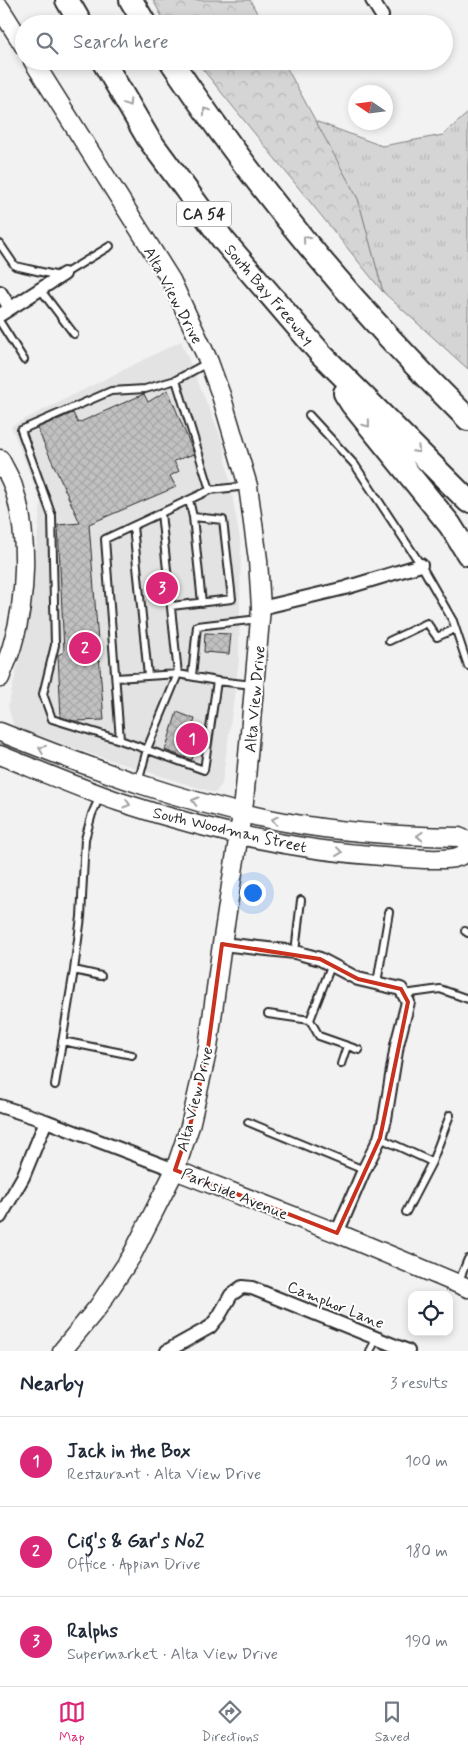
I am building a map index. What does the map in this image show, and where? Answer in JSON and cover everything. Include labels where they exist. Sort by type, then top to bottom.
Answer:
[{"type":"highway","points":[[67,0],[76,15]]},
{"type":"highway","points":[[131,0],[140,15]]},
{"type":"highway","name":"South Bay Freeway","points":[[108,70],[148,138],[224,241],[321,354],[468,501]]},
{"type":"highway","points":[[177,70],[196,99],[259,183],[336,277],[418,370],[468,418]]},
{"type":"highway","points":[[336,277],[468,400]]},
{"type":"highway","points":[[321,354],[352,404],[450,525],[468,554]]},
{"type":"main road","points":[[0,8],[15,32]]},
{"type":"main road","name":"Alta View Drive","points":[[39,70],[171,280],[208,362],[221,395],[248,486],[258,560],[260,614],[255,686],[240,835],[222,944],[208,1048],[190,1126],[175,1170],[131,1257],[98,1306],[62,1351]]},
{"type":"main road","points":[[0,459],[13,485],[17,500],[22,531],[24,569],[17,626],[0,678]]},
{"type":"main road","name":"South Woodman Street","points":[[0,732],[137,784],[242,814],[322,828],[367,833],[459,837],[468,841]]},
{"type":"main road","name":"South Woodman Street","points":[[0,755],[100,794],[195,825],[240,835],[305,848],[406,858],[456,858],[468,852]]},
{"type":"main road","name":"Parkside Avenue","points":[[175,1170],[463,1286]]},
{"type":"street","points":[[372,0],[381,15]]},
{"type":"street","points":[[0,292],[5,311],[62,275]]},
{"type":"street","points":[[260,614],[421,565]]},
{"type":"street","points":[[222,944],[295,952],[320,959],[358,979],[401,989],[408,1002],[397,1045],[385,1119],[380,1138],[364,1170],[337,1234]]},
{"type":"street","name":"Parkside Avenue","points":[[0,1106],[46,1121],[175,1170]]},
{"type":"street","points":[[0,1217],[23,1177],[46,1121]]},
{"type":"street","name":"Camphor Lane","points":[[167,1351],[210,1327],[231,1295],[242,1286],[252,1288],[408,1351]]},
{"type":"lane","points":[[0,244],[15,266],[62,275],[110,246]]},
{"type":"lane","points":[[40,289],[74,334]]},
{"type":"lane","points":[[0,322],[24,360]]},
{"type":"lane","points":[[208,362],[176,380],[145,389],[111,391],[21,430],[52,516],[55,645],[43,694],[52,719],[120,740],[204,770],[216,682]]},
{"type":"lane","points":[[176,380],[210,490]]},
{"type":"lane","points":[[310,415],[355,464],[421,565],[453,621],[468,666]]},
{"type":"lane","points":[[120,740],[105,539],[210,490],[248,486]]},
{"type":"lane","points":[[189,500],[193,517],[202,602]]},
{"type":"lane","points":[[137,784],[147,750],[178,674],[161,513]]},
{"type":"lane","points":[[171,606],[232,599],[223,520],[193,517]]},
{"type":"lane","points":[[133,526],[148,676]]},
{"type":"lane","points":[[192,676],[197,626],[260,614]]},
{"type":"lane","points":[[389,641],[427,623],[437,638],[456,629]]},
{"type":"lane","points":[[116,678],[178,674],[216,682],[255,686]]},
{"type":"lane","points":[[55,1086],[81,917],[85,839],[100,794]]},
{"type":"lane","points":[[295,952],[300,900]]},
{"type":"lane","points":[[378,983],[389,912]]},
{"type":"lane","points":[[310,1020],[331,966]]},
{"type":"lane","points":[[74,970],[101,976]]},
{"type":"lane","points":[[404,994],[440,990],[468,999]]},
{"type":"lane","points":[[268,1014],[310,1020]]},
{"type":"lane","points":[[310,1020],[319,1036],[359,1050]]},
{"type":"lane","points":[[62,1041],[132,1055]]},
{"type":"lane","points":[[341,1064],[348,1046]]},
{"type":"lane","points":[[406,1212],[432,1162],[450,1115]]},
{"type":"lane","points":[[248,1122],[364,1170]]},
{"type":"lane","points":[[380,1138],[432,1162]]},
{"type":"lane","points":[[463,1286],[468,1259]]},
{"type":"lane","points":[[370,1351],[376,1338]]},
{"type":"highlighted area","points":[[222,944],[320,959],[358,979],[401,989],[408,1002],[380,1138],[337,1233],[175,1170],[190,1126],[208,1048]]},
{"type":"shaded area","points":[[181,341],[223,442],[241,546],[239,661],[222,784],[215,793],[91,754],[14,727],[8,706],[29,619],[41,502],[11,426]]},
{"type":"green space","points":[[153,0],[250,0],[258,15],[161,15]]},
{"type":"green space","points":[[203,70],[288,70],[358,199],[383,292]]},
{"type":"green space","points":[[468,113],[468,369],[383,292],[358,199],[315,121],[382,146],[443,135]]},
{"type":"building","points":[[168,390],[194,454],[174,461],[179,471],[170,476],[176,487],[89,524],[104,720],[74,721],[61,717],[58,655],[64,652],[58,525],[80,523],[37,428],[73,413],[78,423],[144,394],[148,402]]},
{"type":"building","points":[[205,633],[231,634],[229,654],[204,652]]},
{"type":"building","points":[[177,712],[195,719],[189,737],[192,738],[191,742],[196,744],[192,760],[165,750]]},
{"type":"place","name":"Ralphs","points":[[162,588]]},
{"type":"place","name":"Cig's & Gar's No2","points":[[85,648]]},
{"type":"place","name":"Jack in the Box","points":[[192,739]]}]
